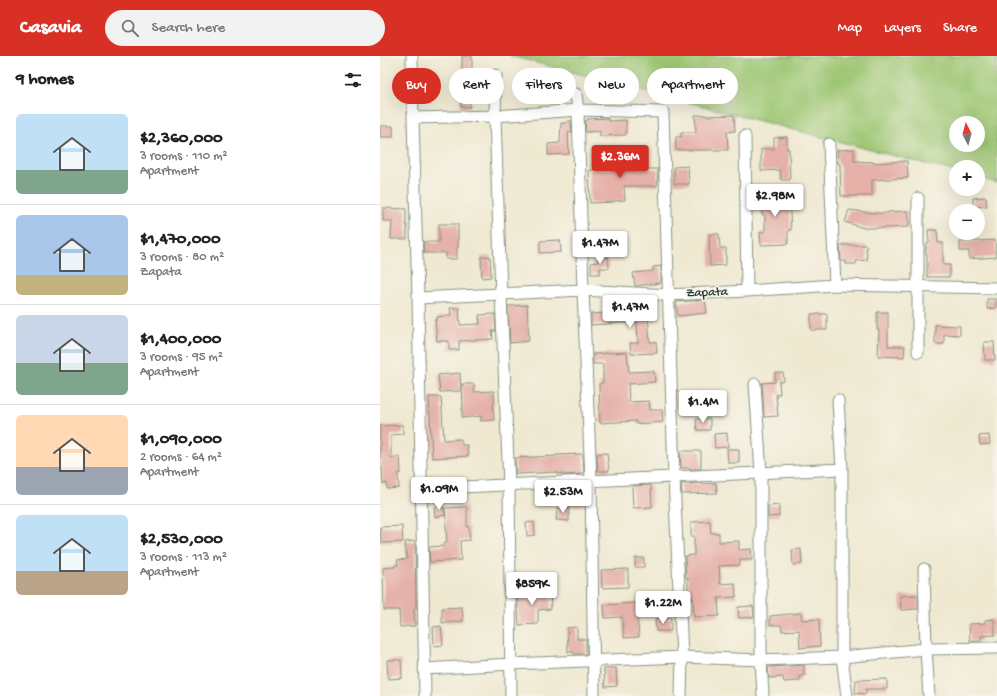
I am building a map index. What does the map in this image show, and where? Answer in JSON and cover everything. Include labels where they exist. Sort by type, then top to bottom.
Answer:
[{"type":"street","points":[[412,56],[425,696]]},
{"type":"street","points":[[576,94],[578,110],[583,290],[591,481],[594,696]]},
{"type":"street","points":[[495,104],[509,485],[511,696]]},
{"type":"street","points":[[413,118],[495,116],[578,110],[663,112],[674,477],[682,657],[681,696]]},
{"type":"street","points":[[745,136],[747,291]]},
{"type":"street","points":[[829,144],[835,286]]},
{"type":"street","points":[[918,198],[918,352]]},
{"type":"street","name":"Zapata","points":[[418,298],[583,290],[668,295],[835,286],[997,288]]},
{"type":"street","points":[[755,384],[761,473],[761,660],[763,696]]},
{"type":"street","points":[[838,400],[842,469],[842,657],[847,696]]},
{"type":"street","points":[[421,489],[842,469]]},
{"type":"street","points":[[924,569],[929,696]]},
{"type":"street","points":[[424,669],[682,657],[761,660],[842,657],[926,649],[997,648]]},
{"type":"green space","points":[[510,56],[997,56],[997,183],[985,180],[985,160],[949,160],[949,170],[695,104],[738,104],[738,68],[647,68],[647,92],[639,90],[639,68],[584,68],[584,75],[576,73],[576,68],[556,68]]},
{"type":"building","points":[[462,56],[472,56],[472,68],[462,68]]},
{"type":"building","points":[[461,104],[470,104],[470,107],[461,107]]},
{"type":"building","points":[[695,115],[734,115],[735,131],[727,132],[728,150],[676,150],[676,137],[681,137],[681,132],[696,132]]},
{"type":"building","points":[[608,118],[608,121],[626,120],[626,135],[600,136],[600,131],[586,132],[585,121],[587,121],[587,119]]},
{"type":"building","points":[[567,121],[571,121],[572,132],[568,132],[569,154],[548,155],[548,144],[560,143],[561,123],[567,123]]},
{"type":"building","points":[[380,126],[393,126],[393,137],[380,137]]},
{"type":"building","points":[[787,137],[790,180],[781,180],[780,170],[761,171],[761,149],[774,149],[774,138]]},
{"type":"building","points":[[854,149],[854,161],[873,163],[907,161],[908,178],[872,180],[872,196],[841,196],[840,164],[838,164],[837,150]]},
{"type":"building","points":[[637,151],[638,169],[658,169],[657,186],[624,186],[625,200],[590,203],[589,170],[612,169],[611,156],[623,156],[623,152]]},
{"type":"building","points":[[688,166],[689,184],[674,184],[674,167]]},
{"type":"building","points":[[758,188],[771,188],[771,198],[789,197],[791,230],[788,230],[788,244],[761,245],[760,232],[765,232],[765,215],[762,215],[761,198],[758,198]]},
{"type":"building","points":[[986,197],[987,206],[985,206],[985,204],[973,204],[973,198]]},
{"type":"building","points":[[383,208],[406,209],[407,239],[391,239],[392,221],[383,221]]},
{"type":"building","points":[[849,210],[874,213],[908,211],[909,227],[864,228],[845,222]]},
{"type":"building","points":[[439,224],[458,224],[457,259],[446,259],[446,253],[424,253],[423,242],[439,242]]},
{"type":"building","points":[[928,230],[937,230],[938,243],[943,243],[943,265],[950,265],[950,277],[927,277],[926,244],[929,242]]},
{"type":"building","points":[[709,234],[719,234],[720,248],[726,248],[726,265],[710,266]]},
{"type":"building","points":[[560,240],[561,252],[540,253],[540,241]]},
{"type":"building","points":[[995,240],[996,257],[969,259],[969,251],[960,251],[960,242]]},
{"type":"building","points":[[840,245],[866,245],[867,260],[856,261],[856,264],[846,264],[846,261],[841,261]]},
{"type":"building","points":[[490,256],[491,277],[482,278],[481,257]]},
{"type":"building","points":[[608,257],[609,268],[600,268],[600,274],[591,274],[591,263],[598,262],[598,258]]},
{"type":"building","points":[[661,266],[661,283],[635,286],[633,273],[653,271],[653,267]]},
{"type":"building","points":[[987,299],[996,299],[996,308],[987,309]]},
{"type":"building","points":[[705,300],[707,313],[678,316],[676,302]]},
{"type":"building","points":[[527,305],[529,341],[510,343],[508,306]]},
{"type":"building","points":[[450,308],[459,308],[460,325],[480,324],[479,315],[495,314],[496,331],[492,331],[493,339],[459,341],[459,350],[449,350],[449,341],[437,341],[435,320],[437,320],[437,317],[451,315]]},
{"type":"building","points":[[643,312],[643,315],[648,315],[650,342],[656,342],[657,353],[631,354],[630,343],[638,343],[637,322],[591,325],[591,314]]},
{"type":"building","points":[[877,312],[888,312],[888,346],[905,346],[904,357],[878,356],[879,330],[877,330]]},
{"type":"building","points":[[811,314],[827,314],[827,330],[811,330]]},
{"type":"building","points":[[935,325],[960,326],[960,335],[944,334],[944,344],[935,344]]},
{"type":"building","points":[[984,342],[994,342],[995,360],[985,360]]},
{"type":"building","points":[[627,352],[629,372],[654,371],[655,382],[628,384],[629,402],[649,401],[650,410],[662,410],[663,422],[636,424],[636,421],[600,423],[599,384],[603,383],[603,364],[593,364],[593,354]]},
{"type":"building","points":[[460,373],[461,391],[440,392],[438,375]]},
{"type":"building","points":[[775,373],[783,373],[784,381],[779,382],[780,394],[776,394],[778,416],[764,417],[762,383],[775,382]]},
{"type":"building","points":[[462,384],[474,384],[474,392],[494,391],[494,420],[481,421],[481,416],[462,418]]},
{"type":"building","points":[[429,397],[441,397],[444,440],[461,439],[462,445],[467,445],[468,456],[432,458]]},
{"type":"building","points":[[696,419],[710,419],[710,430],[697,430]]},
{"type":"building","points":[[403,425],[403,434],[391,435],[391,458],[400,457],[401,473],[398,474],[399,488],[387,489],[387,483],[383,484],[382,468],[380,468],[380,426]]},
{"type":"building","points":[[727,433],[728,447],[715,448],[714,434]]},
{"type":"building","points":[[989,435],[990,444],[980,445],[979,436]]},
{"type":"building","points":[[727,449],[739,449],[739,463],[728,463]]},
{"type":"building","points":[[680,451],[701,451],[701,469],[681,468]]},
{"type":"building","points":[[607,453],[609,471],[598,471],[597,454]]},
{"type":"building","points":[[582,454],[584,472],[582,474],[562,475],[562,473],[557,474],[557,472],[516,474],[515,458]]},
{"type":"building","points":[[716,483],[717,493],[682,494],[681,484]]},
{"type":"building","points":[[651,485],[652,507],[633,508],[632,486]]},
{"type":"building","points":[[583,488],[583,505],[563,506],[563,489]]},
{"type":"building","points":[[779,505],[779,516],[768,517],[768,506]]},
{"type":"building","points":[[443,506],[445,515],[435,517],[434,507]]},
{"type":"building","points":[[467,507],[467,527],[469,527],[470,540],[460,541],[461,560],[430,562],[429,547],[444,546],[444,543],[447,543],[445,508]]},
{"type":"building","points":[[557,508],[569,508],[569,521],[556,520]]},
{"type":"building","points":[[710,521],[711,533],[719,533],[719,542],[739,541],[739,550],[751,549],[752,560],[740,560],[740,565],[719,566],[720,584],[735,583],[736,597],[718,598],[719,616],[694,617],[693,598],[688,598],[688,578],[686,578],[685,556],[694,555],[694,536],[691,536],[691,522]]},
{"type":"building","points":[[534,522],[535,535],[527,536],[526,523]]},
{"type":"building","points":[[402,526],[403,542],[381,543],[380,527]]},
{"type":"building","points":[[415,541],[415,626],[400,627],[399,610],[384,610],[383,568],[395,567],[395,565],[398,565],[397,560],[407,559],[405,542]]},
{"type":"building","points":[[801,549],[802,564],[793,565],[792,550]]},
{"type":"building","points":[[635,558],[644,558],[644,567],[635,567]]},
{"type":"building","points":[[628,569],[628,587],[602,588],[601,570]]},
{"type":"building","points":[[550,590],[551,609],[538,610],[538,624],[519,625],[517,592]]},
{"type":"building","points":[[918,595],[918,609],[901,610],[900,596]]},
{"type":"building","points":[[647,602],[647,612],[637,613],[639,637],[624,638],[622,617],[605,618],[604,605]]},
{"type":"building","points":[[753,606],[754,617],[739,618],[738,607]]},
{"type":"building","points":[[462,607],[463,621],[442,623],[442,608]]},
{"type":"building","points":[[801,613],[802,620],[819,619],[820,646],[800,648],[799,630],[782,631],[781,625],[770,625],[770,616]]},
{"type":"building","points":[[671,618],[671,631],[656,631],[655,619]]},
{"type":"building","points":[[994,619],[995,635],[981,636],[981,641],[970,641],[969,624],[985,623],[985,620]]},
{"type":"building","points":[[441,626],[443,645],[434,646],[433,627]]},
{"type":"building","points":[[577,627],[577,639],[586,639],[586,654],[574,654],[574,652],[568,652],[567,628]]},
{"type":"building","points":[[387,660],[401,660],[402,678],[388,679]]},
{"type":"building","points":[[804,665],[804,676],[800,676],[800,681],[784,682],[783,677],[769,678],[768,667]]},
{"type":"building","points":[[616,668],[617,686],[605,687],[604,669]]},
{"type":"building","points":[[887,679],[887,689],[866,689],[866,694],[855,693],[856,680]]}]
